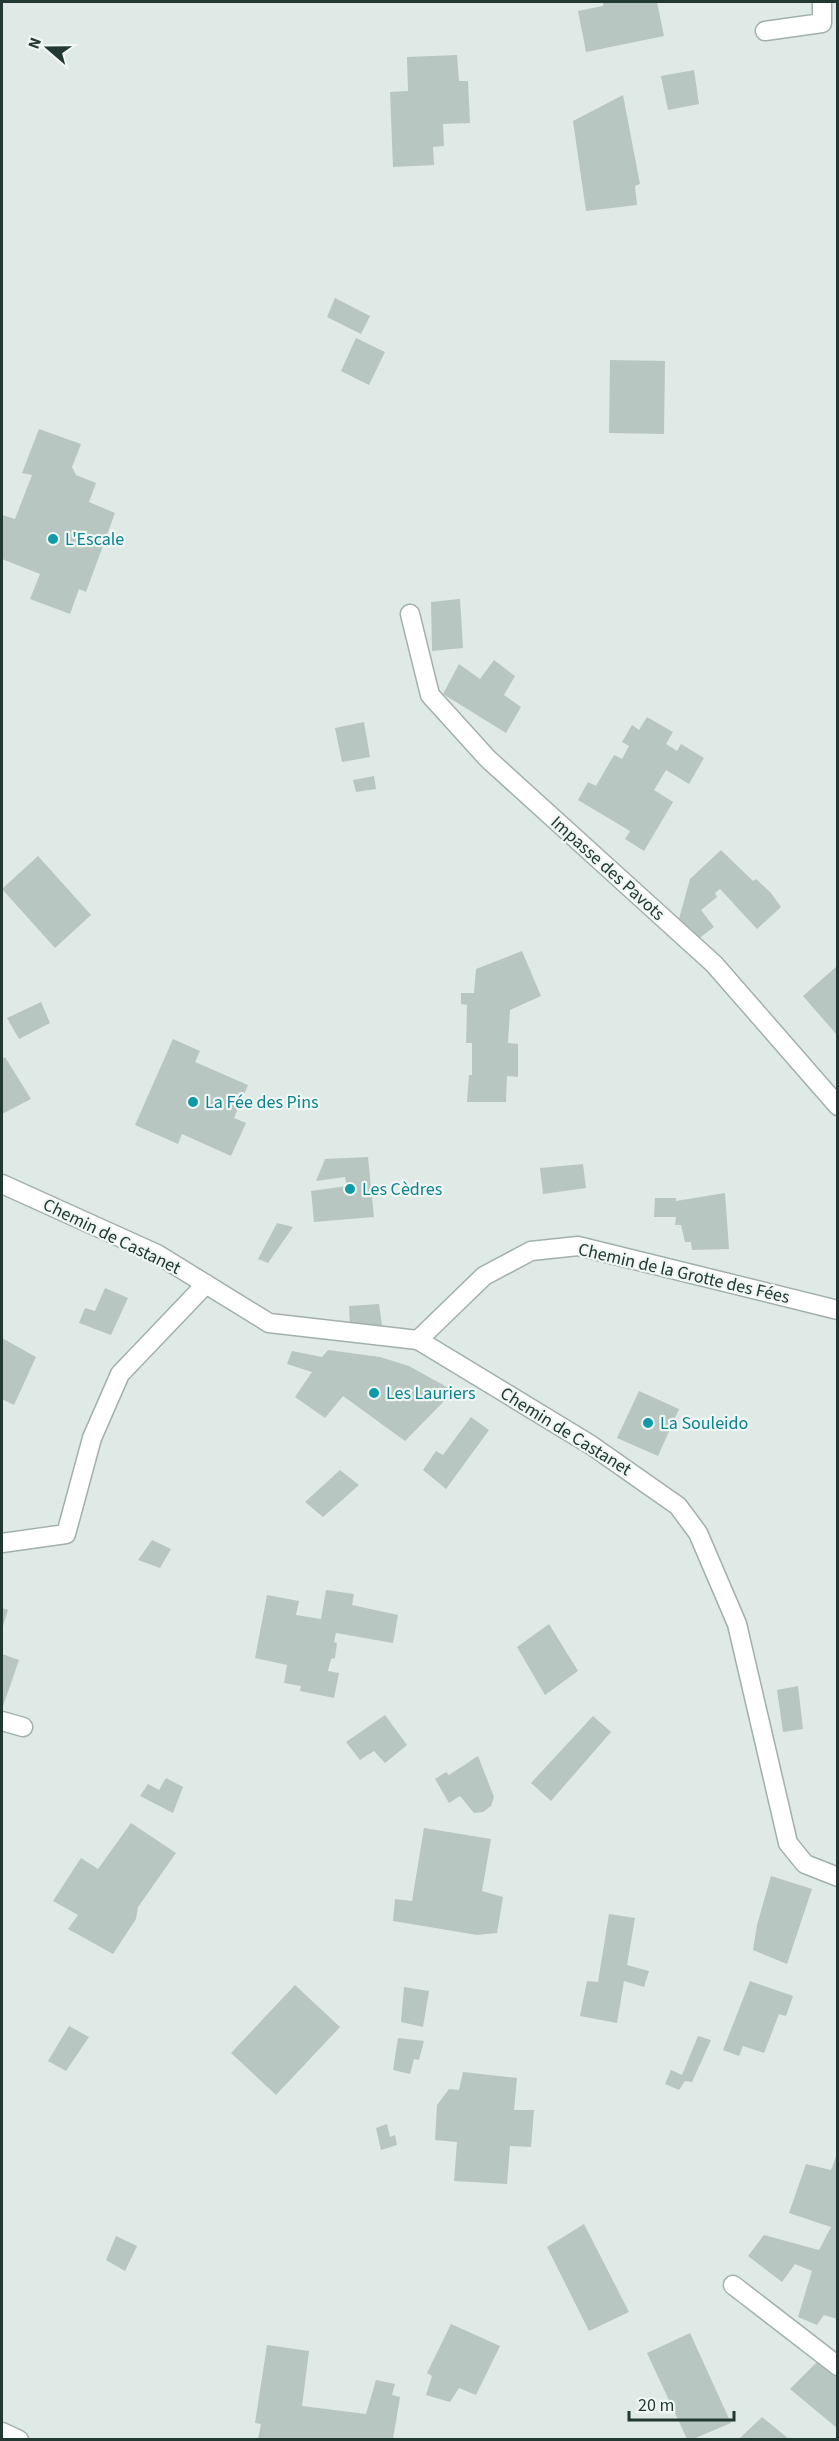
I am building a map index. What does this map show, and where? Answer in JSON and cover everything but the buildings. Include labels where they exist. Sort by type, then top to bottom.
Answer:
[{"type":"street","points":[[765,32],[822,23],[822,2]]},
{"type":"street","name":"Impasse des Pavots","points":[[410,614],[430,695],[488,759],[714,964],[837,1106]]},
{"type":"street","name":"Chemin de Castanet","points":[[2,1184],[157,1254],[269,1323],[418,1340],[591,1445],[678,1506],[698,1533],[737,1624],[788,1843],[805,1864],[837,1877]]},
{"type":"street","name":"Chemin de la Grotte des Fées","points":[[418,1340],[483,1276],[531,1251],[578,1246],[837,1310]]},
{"type":"street","points":[[2,1543],[66,1534],[92,1438],[120,1374],[206,1284]]},
{"type":"street","points":[[2,1720],[23,1727]]},
{"type":"street","points":[[733,2285],[837,2366]]},
{"type":"street","points":[[2,2432],[19,2439]]},
{"type":"place","name":"L'Escale","points":[[53,539]]},
{"type":"place","name":"La Fée des Pins","points":[[193,1102]]},
{"type":"place","name":"Les Cèdres","points":[[350,1189]]},
{"type":"place","name":"Les Lauriers","points":[[374,1393]]},
{"type":"place","name":"La Souleido","points":[[648,1423]]}]
